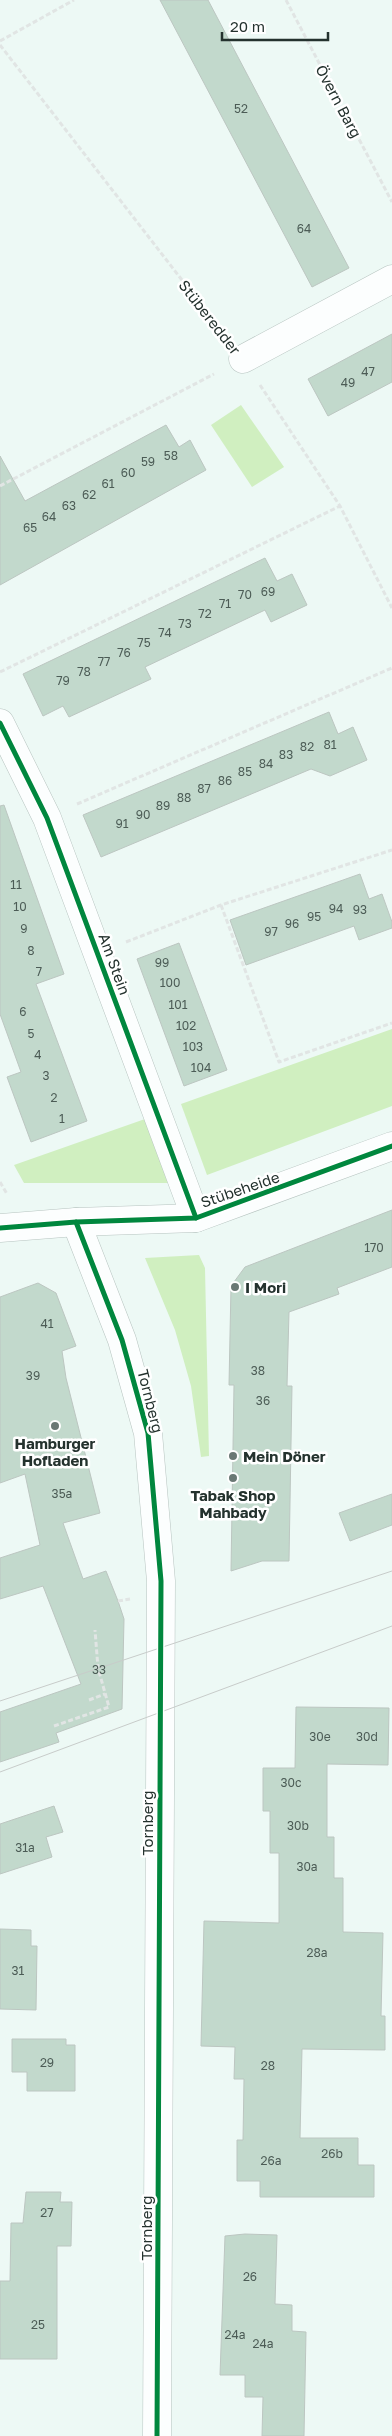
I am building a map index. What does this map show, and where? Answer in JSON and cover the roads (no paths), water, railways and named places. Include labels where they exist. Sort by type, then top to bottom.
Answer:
[{"type":"street","points":[[243,359],[392,279]]},
{"type":"street","name":"Am Stein","points":[[0,723],[47,818],[160,1126],[196,1218]]},
{"type":"street","name":"Stübeheide","points":[[0,1228],[76,1222],[196,1218],[392,1146]]},
{"type":"street","name":"Tornberg","points":[[76,1222],[122,1340],[148,1433],[161,1581],[157,2436]]},
{"type":"tram line","points":[[0,1701],[392,1571]]},
{"type":"tram line","points":[[0,1772],[392,1626]]},
{"type":"place","name":"I Mori","points":[[235,1287]]},
{"type":"place","name":"Hamburger Hofladen","points":[[55,1426]]},
{"type":"place","name":"Mein Döner","points":[[233,1456]]},
{"type":"place","name":"Tabak Shop Mahbady","points":[[233,1478]]}]
